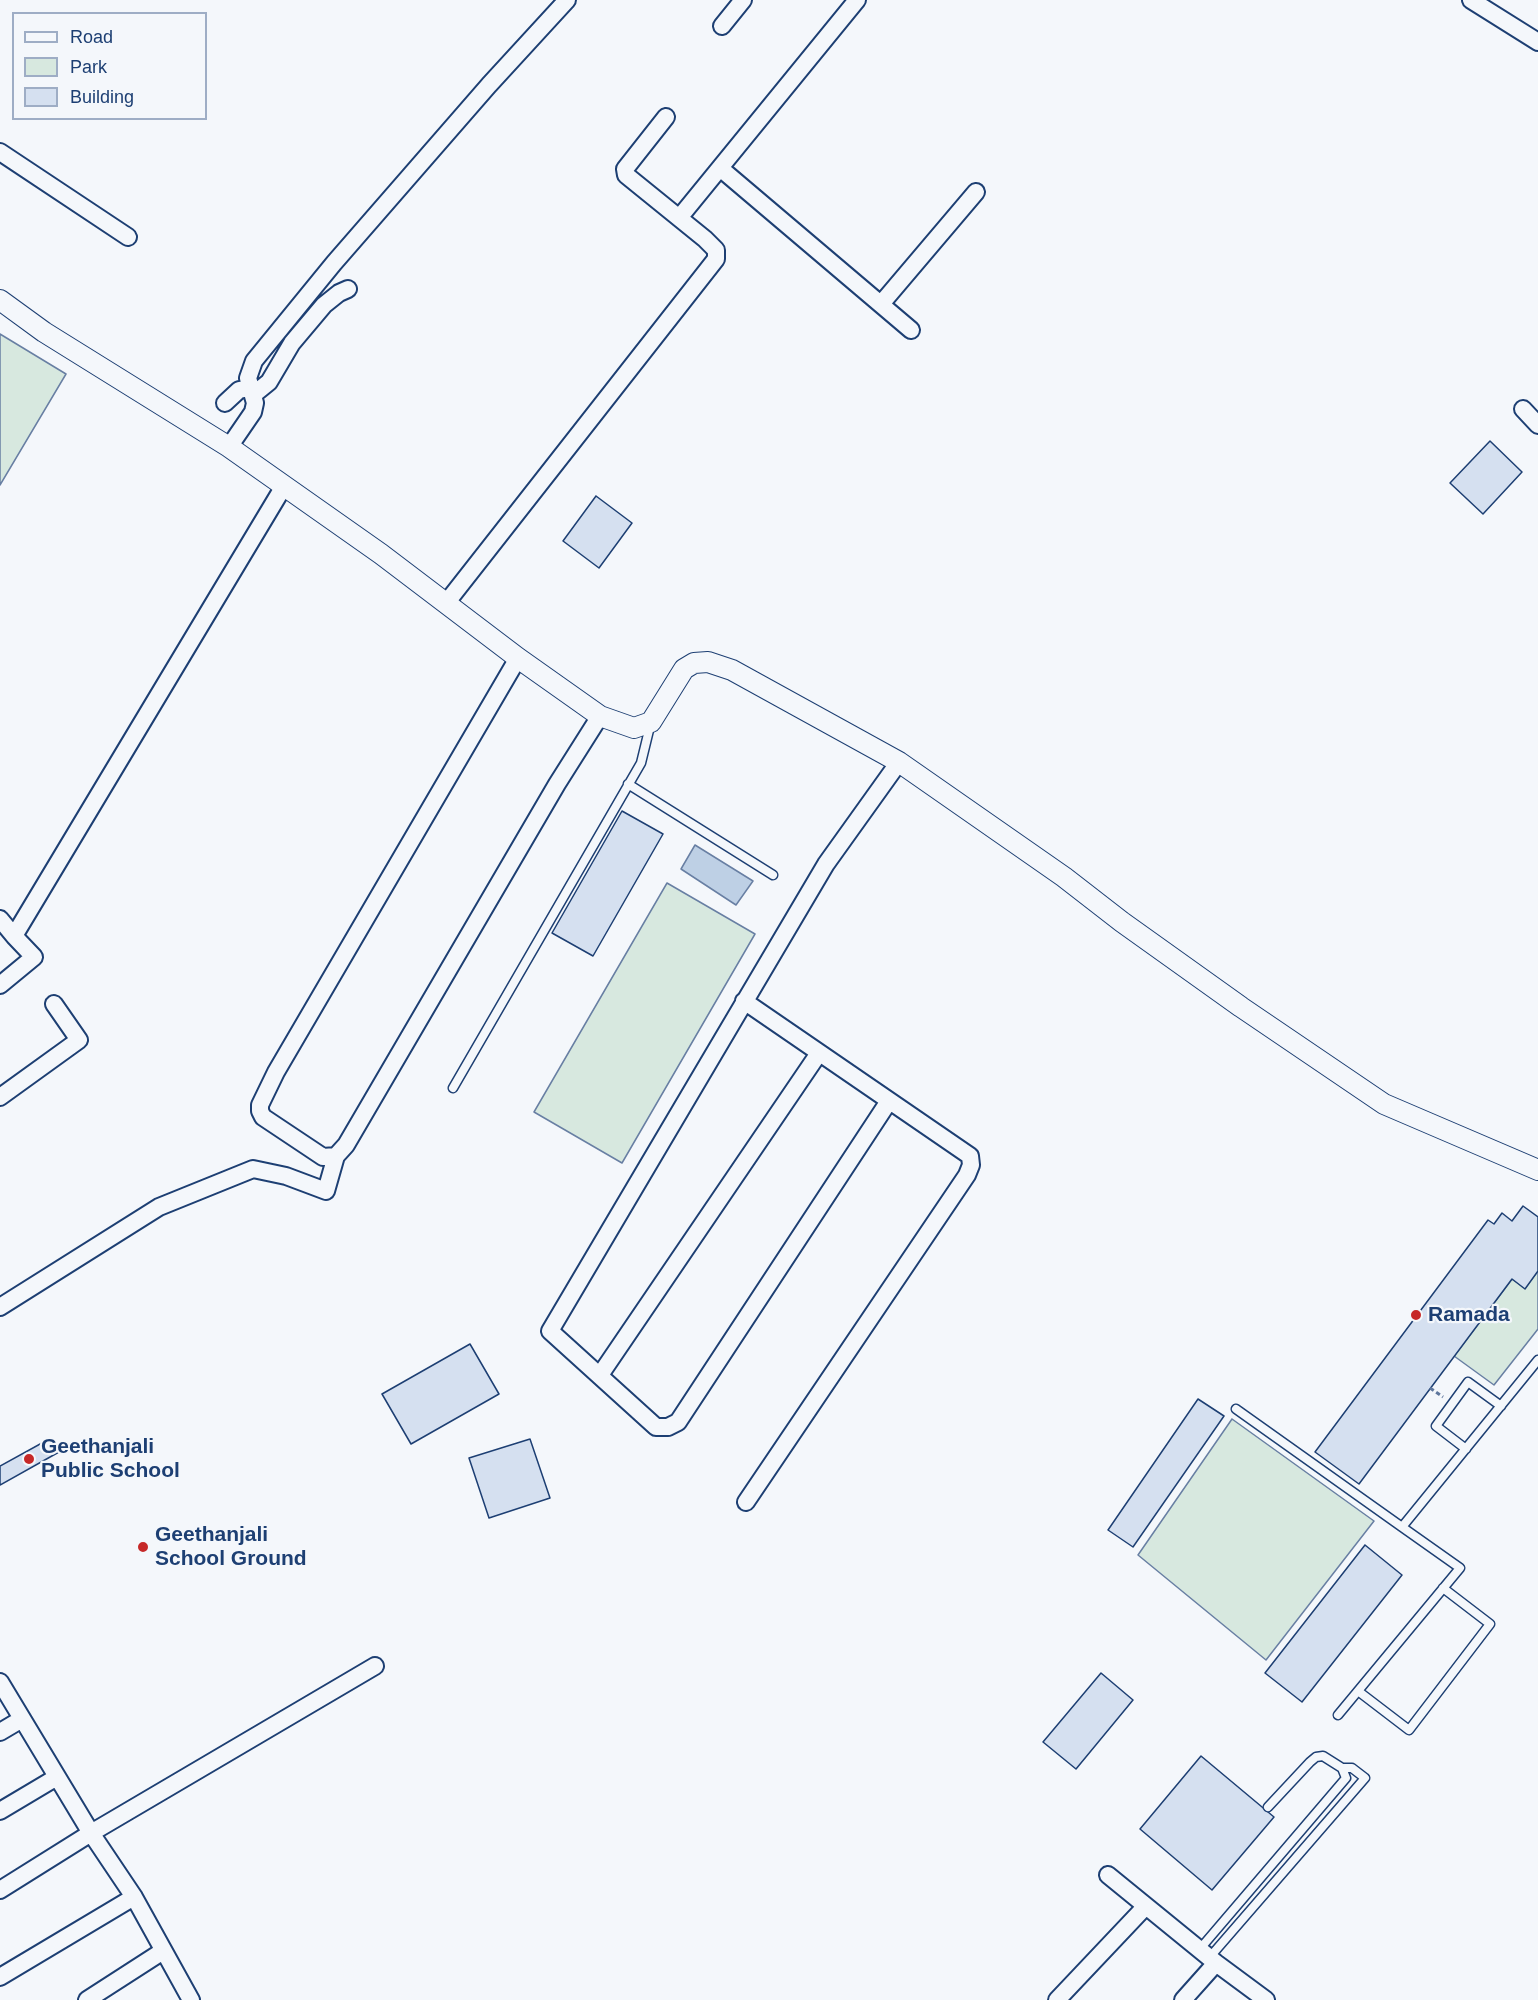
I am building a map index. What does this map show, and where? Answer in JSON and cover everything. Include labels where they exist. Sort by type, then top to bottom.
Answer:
[{"type":"street","points":[[229,447],[253,412],[255,403],[248,378],[254,361],[334,263],[489,85],[567,0]]},
{"type":"street","points":[[722,26],[743,0]]},
{"type":"street","points":[[679,218],[857,0]]},
{"type":"street","points":[[1471,0],[1538,42]]},
{"type":"street","points":[[447,602],[716,259],[716,250],[626,175],[625,169],[666,117]]},
{"type":"street","points":[[0,152],[128,237]]},
{"type":"street","points":[[720,168],[911,330]]},
{"type":"street","points":[[881,304],[976,192]]},
{"type":"street","points":[[225,403],[239,390],[251,391],[269,382],[292,343],[324,305],[348,289]]},
{"type":"street","points":[[0,300],[44,332],[229,447],[447,602],[518,658],[600,716],[634,728],[651,722],[684,669],[694,663],[708,662],[732,670],[899,762],[1054,870],[1232,1001],[1384,1104],[1537,1168]]},
{"type":"street","points":[[1522,409],[1538,425]]},
{"type":"street","points":[[14,936],[284,486]]},
{"type":"street","points":[[336,1156],[323,1157],[308,1149],[263,1118],[260,1105],[279,1066],[518,658]]},
{"type":"street","points":[[0,1307],[159,1207],[253,1169],[286,1176],[326,1191],[336,1156],[346,1145],[557,784],[600,716]]},
{"type":"street","points":[[889,1101],[678,1422],[668,1427],[656,1427],[550,1331],[826,864],[899,762]]},
{"type":"street","points":[[0,919],[34,957],[0,985]]},
{"type":"street","points":[[744,1001],[970,1156],[971,1166],[746,1502]]},
{"type":"street","points":[[0,1097],[79,1040],[54,1004]]},
{"type":"street","points":[[600,1376],[819,1053]]},
{"type":"street","points":[[0,1890],[91,1833],[375,1666]]},
{"type":"street","points":[[0,1682],[91,1833],[134,1897],[191,2000]]},
{"type":"street","points":[[0,1732],[22,1719]]},
{"type":"street","points":[[0,1811],[57,1777]]},
{"type":"street","points":[[1108,1875],[1208,1957],[1266,2000]]},
{"type":"street","points":[[0,1977],[134,1897]]},
{"type":"street","points":[[1056,2000],[1145,1907]]},
{"type":"street","points":[[87,2000],[163,1951]]},
{"type":"street","points":[[1183,2000],[1208,1957]]},
{"type":"lane","points":[[453,1088],[640,763],[651,722]]},
{"type":"lane","points":[[628,784],[773,874]]},
{"type":"lane","points":[[1402,1527],[1538,1360]]},
{"type":"lane","points":[[1466,1449],[1436,1426],[1468,1382],[1501,1406]]},
{"type":"lane","points":[[1236,1409],[1460,1568],[1338,1715]]},
{"type":"lane","points":[[1358,1691],[1409,1730],[1490,1624],[1443,1588]]},
{"type":"lane","points":[[1208,1957],[1365,1778],[1352,1768],[1342,1768],[1323,1756],[1316,1757],[1268,1807]]},
{"type":"lane","points":[[1208,1957],[1346,1778],[1342,1768]]},
{"type":"green space","points":[[0,334],[66,374],[0,485]]},
{"type":"green space","points":[[667,883],[755,934],[622,1163],[534,1112]]},
{"type":"green space","points":[[1538,1271],[1538,1329],[1494,1385],[1454,1356],[1512,1279],[1525,1288]]},
{"type":"green space","points":[[1232,1419],[1374,1521],[1266,1660],[1138,1555]]},
{"type":"water","points":[[695,845],[753,881],[736,905],[681,869]]},
{"type":"building","points":[[1490,441],[1522,472],[1483,514],[1450,483]]},
{"type":"building","points":[[596,496],[632,523],[599,568],[563,541]]},
{"type":"building","points":[[622,811],[663,834],[593,956],[552,933]]},
{"type":"building","points":[[1523,1206],[1538,1217],[1538,1271],[1525,1289],[1512,1279],[1359,1484],[1315,1452],[1488,1220],[1494,1224],[1502,1213],[1512,1221]]},
{"type":"building","points":[[470,1344],[499,1394],[411,1444],[382,1394]]},
{"type":"building","points":[[1198,1399],[1224,1416],[1133,1547],[1108,1530]]},
{"type":"building","name":"Geethanjali Public School","points":[[51,1438],[59,1452],[0,1485],[0,1466]]},
{"type":"building","points":[[530,1439],[550,1498],[489,1518],[469,1458]]},
{"type":"building","points":[[1365,1545],[1402,1575],[1302,1702],[1265,1673]]},
{"type":"building","points":[[1101,1673],[1133,1700],[1076,1769],[1043,1742]]},
{"type":"building","points":[[1201,1756],[1274,1817],[1212,1890],[1140,1829]]},
{"type":"place","name":"Ramada","points":[[1416,1315]]},
{"type":"place","name":"Geethanjali Public School","points":[[29,1459]]},
{"type":"place","name":"Geethanjali School Ground","points":[[143,1547]]}]
